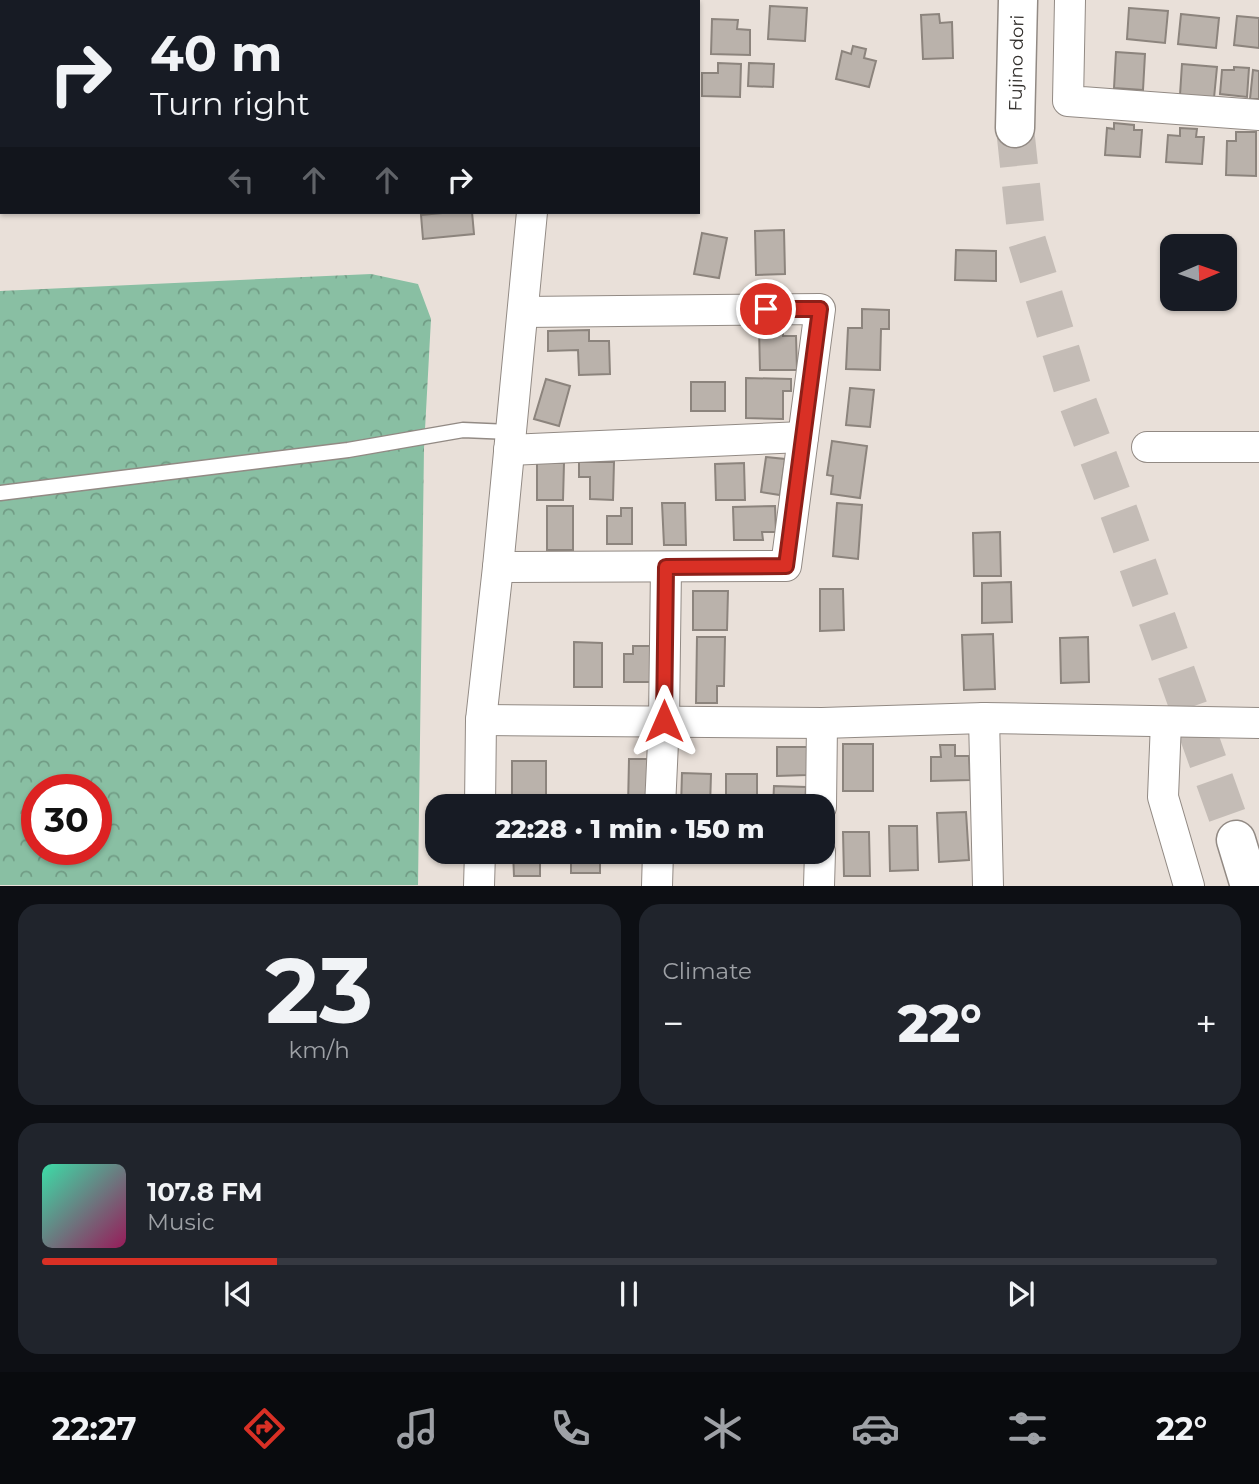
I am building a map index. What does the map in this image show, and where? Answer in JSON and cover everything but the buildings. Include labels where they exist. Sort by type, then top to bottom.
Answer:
[{"type":"street","name":"Fujino dori","points":[[1015,128],[1018,0]]},
{"type":"street","points":[[1070,0],[1068,101],[1259,115]]},
{"type":"street","points":[[480,794],[481,720],[532,214]]},
{"type":"street","points":[[498,567],[786,566],[820,309],[523,312]]},
{"type":"street","points":[[510,441],[803,437]]},
{"type":"street","points":[[1147,447],[1259,447]]},
{"type":"street","points":[[661,794],[666,567]]},
{"type":"street","points":[[481,720],[822,723],[984,718],[1259,723]]},
{"type":"street","points":[[984,718],[988,886]]},
{"type":"street","points":[[1166,722],[1163,797],[1189,886]]},
{"type":"street","points":[[821,794],[822,723]]},
{"type":"street","points":[[1236,840],[1250,886]]},
{"type":"street","points":[[480,864],[480,886]]},
{"type":"street","points":[[657,886],[658,864]]},
{"type":"street","points":[[819,886],[820,864]]},
{"type":"lane","points":[[0,493],[348,450],[463,430],[510,441]]},
{"type":"green space","points":[[371,274],[418,284],[431,319],[424,448],[418,885],[0,885],[0,291]]},
{"type":"tunnel","points":[[1015,128],[1027,241],[1073,390],[1236,840]]},
{"type":"route","points":[[664,721],[666,567],[786,566],[820,309],[766,309]]}]
